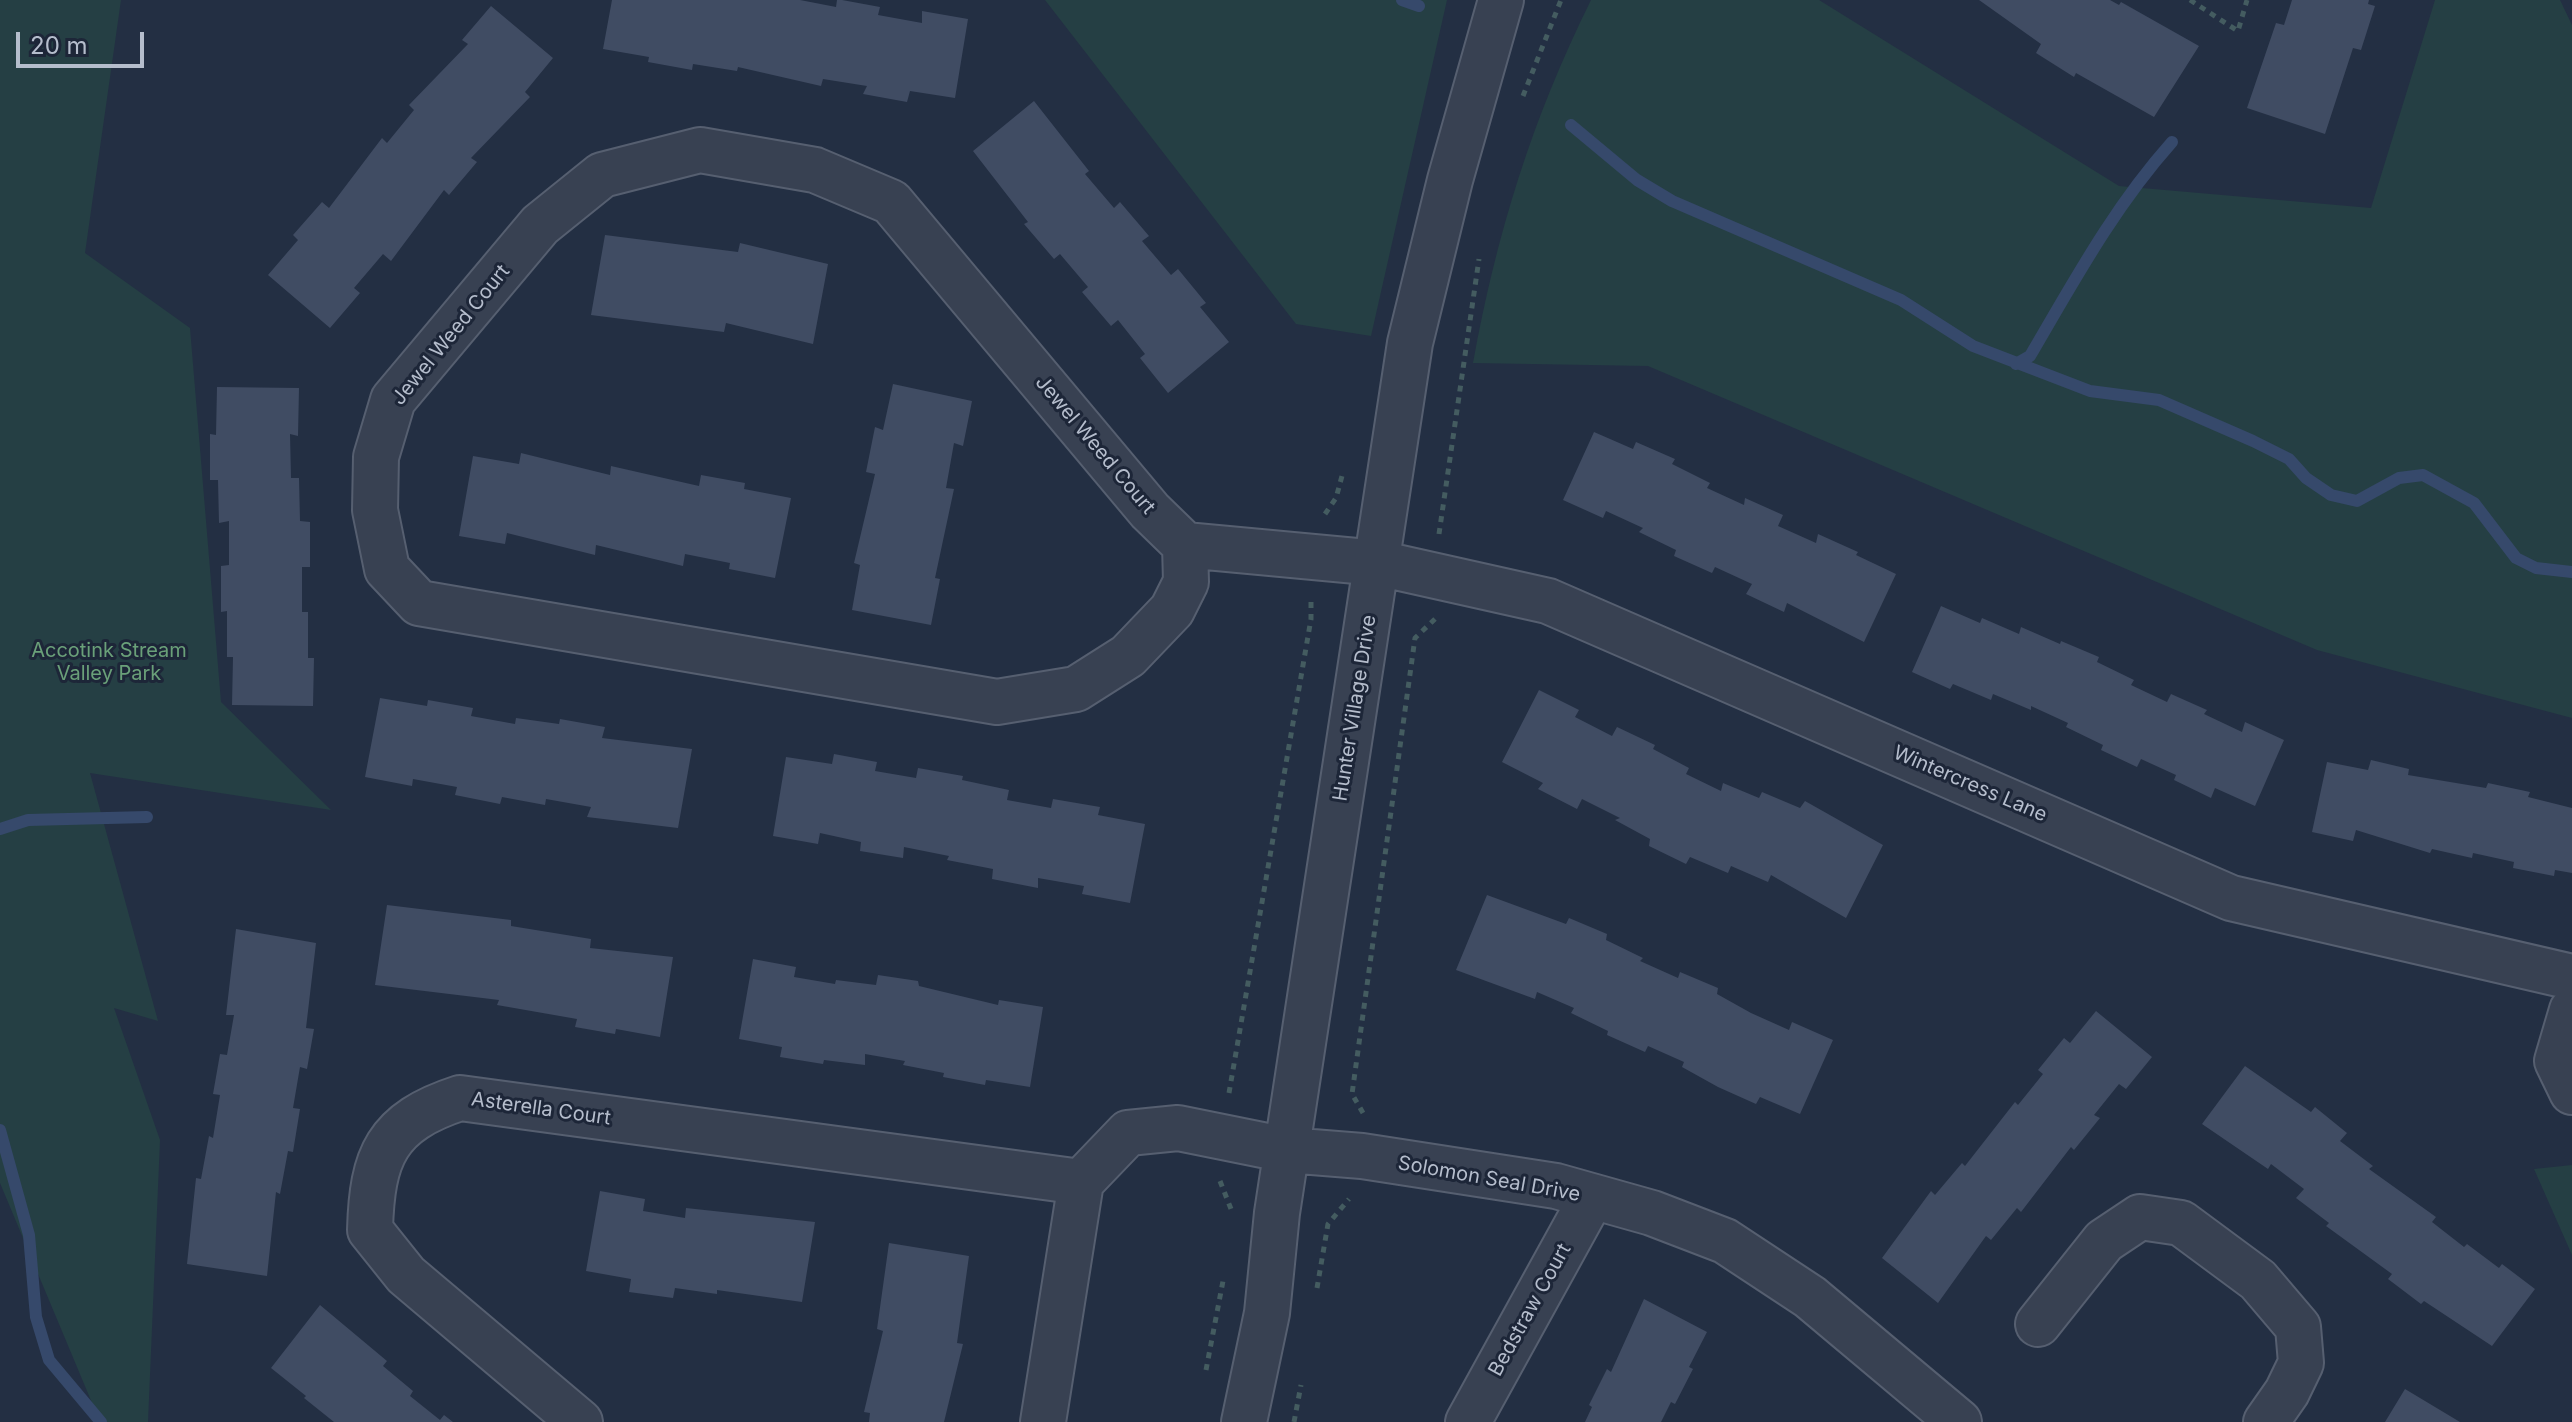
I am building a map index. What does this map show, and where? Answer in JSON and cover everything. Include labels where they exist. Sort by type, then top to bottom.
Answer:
[{"type":"street","name":"Hunter Village Drive","points":[[1244,1422],[1267,1313],[1287,1150],[1410,343],[1450,180],[1501,0]]},
{"type":"street","name":"Jewel Weed Court","points":[[700,150],[815,170],[891,202],[1150,511],[1185,545],[1186,582],[1172,610],[1128,656],[1076,689],[997,702],[419,603],[387,569],[375,510],[376,457],[393,400],[540,225],[602,175],[700,150]]},
{"type":"street","points":[[1185,545],[1378,563]]},
{"type":"street","name":"Wintercress Lane","points":[[1378,563],[1548,601],[2231,898],[2572,977]]},
{"type":"street","points":[[2572,1010],[2557,1061],[2572,1092]]},
{"type":"street","name":"Asterella Court","points":[[580,1422],[406,1275],[370,1230],[371,1184],[382,1152],[403,1128],[430,1108],[460,1098],[1081,1182]]},
{"type":"street","points":[[1043,1422],[1081,1182],[1128,1133],[1178,1128],[1287,1150]]},
{"type":"street","name":"Solomon Seal Drive","points":[[1287,1150],[1362,1156],[1556,1186],[1652,1213],[1725,1241],[1810,1297],[1959,1422]]},
{"type":"street","name":"Bedstraw Court","points":[[1468,1422],[1592,1197]]},
{"type":"street","points":[[2038,1324],[2104,1241],[2140,1217],[2181,1223],[2258,1280],[2298,1327],[2301,1363],[2287,1392],[2266,1422]]},
{"type":"path","points":[[1517,111],[1561,0]]},
{"type":"path","points":[[2190,0],[2238,31],[2247,0]]},
{"type":"path","points":[[1315,1300],[1328,1224],[1358,1188],[1366,1119],[1352,1094],[1415,638],[1436,618],[1439,514],[1481,247]]},
{"type":"path","points":[[1294,1422],[1302,1376]]},
{"type":"green space","name":"Accotink Stream Valley Park","points":[[0,0],[121,0],[85,253],[190,328],[221,702],[331,810],[90,773],[158,1021],[114,1008],[160,1140],[148,1422],[100,1422],[0,1183]]},
{"type":"green space","points":[[1045,0],[1447,0],[1371,336],[1296,324]]},
{"type":"green space","points":[[1591,0],[1819,0],[2119,186],[2371,208],[2435,0],[2560,0],[2572,25],[2572,718],[2317,650],[1648,366],[1473,363],[1493,268],[1519,177],[1551,88]]},
{"type":"green space","points":[[2572,1165],[2572,1255],[2534,1169]]},
{"type":"building","points":[[612,0],[800,0],[836,7],[837,0],[842,0],[880,7],[878,15],[922,23],[922,11],[968,19],[955,98],[910,91],[907,102],[863,94],[867,86],[823,79],[821,86],[738,67],[737,71],[693,64],[692,70],[648,62],[649,57],[603,49]]},
{"type":"building","points":[[1979,0],[2110,0],[2119,5],[2121,2],[2199,46],[2154,117],[2076,73],[2074,77],[2036,53],[2041,44]]},
{"type":"building","points":[[2292,0],[2369,0],[2368,4],[2375,6],[2361,50],[2353,48],[2325,134],[2247,108],[2276,23],[2284,25]]},
{"type":"building","points":[[491,6],[553,58],[525,92],[530,97],[471,158],[477,162],[449,195],[444,190],[391,261],[383,254],[354,288],[360,293],[330,328],[268,275],[298,240],[293,235],[322,202],[329,208],[382,138],[387,143],[414,110],[409,105],[468,44],[462,40]]},
{"type":"building","points":[[1034,101],[1089,171],[1085,174],[1114,208],[1120,202],[1149,236],[1142,241],[1171,275],[1178,269],[1206,303],[1200,307],[1229,342],[1168,393],[1140,358],[1145,354],[1118,320],[1111,326],[1082,292],[1088,287],[1060,254],[1054,259],[1024,224],[1028,222],[973,151]]},
{"type":"building","points":[[605,235],[738,252],[740,243],[828,264],[813,344],[726,323],[724,332],[591,315]]},
{"type":"building","points":[[893,384],[972,401],[963,446],[954,443],[946,488],[954,489],[935,578],[940,579],[931,625],[852,610],[860,565],[854,563],[875,474],[866,472],[875,427],[883,430]]},
{"type":"building","points":[[217,387],[299,388],[298,436],[290,434],[291,478],[299,478],[300,521],[310,522],[310,567],[302,567],[302,612],[308,612],[308,658],[314,658],[313,706],[232,705],[233,657],[227,657],[227,611],[221,612],[221,566],[229,565],[229,521],[219,523],[218,480],[210,480],[210,434],[216,435]]},
{"type":"building","points":[[1594,432],[1633,449],[1636,442],[1675,459],[1672,464],[1710,483],[1707,488],[1744,505],[1745,498],[1783,515],[1778,526],[1816,543],[1818,534],[1896,574],[1864,642],[1787,603],[1784,612],[1746,594],[1752,584],[1715,567],[1712,573],[1674,556],[1676,550],[1639,532],[1643,528],[1606,511],[1603,518],[1563,500]]},
{"type":"building","points":[[521,453],[610,475],[611,466],[699,486],[701,475],[745,483],[744,489],[791,498],[775,578],[729,569],[730,563],[685,554],[683,566],[596,545],[595,555],[507,533],[505,544],[459,536],[473,456],[519,464]]},
{"type":"building","points":[[1941,606],[1980,623],[1982,618],[2019,634],[2021,627],[2060,644],[2061,641],[2099,657],[2097,662],[2134,680],[2131,685],[2167,702],[2171,694],[2207,710],[2204,714],[2242,732],[2245,722],[2284,740],[2255,806],[2215,788],[2211,798],[2174,780],[2176,775],[2141,759],[2137,767],[2101,750],[2103,745],[2066,727],[2068,723],[2031,706],[2031,710],[1993,694],[1991,700],[1953,684],[1950,689],[1912,672]]},
{"type":"building","points":[[1539,690],[1579,710],[1575,717],[1612,736],[1617,727],[1655,745],[1653,749],[1689,768],[1686,774],[1721,791],[1723,783],[1759,798],[1762,792],[1800,808],[1805,801],[1883,845],[1846,918],[1771,875],[1768,882],[1731,866],[1728,873],[1690,857],[1686,864],[1649,846],[1650,839],[1615,820],[1620,818],[1582,799],[1577,809],[1538,789],[1543,783],[1502,762]]},
{"type":"building","points":[[380,698],[427,706],[428,700],[473,708],[471,716],[515,724],[516,718],[559,724],[560,719],[605,727],[602,738],[692,749],[678,828],[587,817],[591,807],[546,799],[545,805],[502,797],[500,804],[455,795],[457,787],[413,779],[412,786],[365,777]]},
{"type":"building","points":[[834,754],[877,762],[875,771],[916,778],[918,768],[963,776],[962,780],[1009,790],[1007,800],[1051,808],[1053,799],[1100,807],[1098,815],[1145,824],[1130,903],[1082,894],[1084,886],[1038,878],[1038,888],[992,879],[993,869],[904,847],[903,858],[860,851],[861,842],[820,833],[818,844],[773,836],[786,757],[832,764]]},
{"type":"building","points":[[2371,760],[2409,769],[2408,775],[2486,788],[2488,783],[2530,792],[2528,797],[2572,808],[2572,873],[2555,870],[2554,876],[2513,868],[2514,862],[2473,853],[2472,858],[2432,849],[2430,853],[2356,830],[2353,841],[2312,832],[2327,762],[2368,770]]},
{"type":"building","points":[[1487,895],[1566,924],[1569,918],[1607,934],[1606,940],[1643,958],[1640,961],[1678,978],[1680,972],[1718,988],[1717,994],[1751,1013],[1789,1030],[1792,1022],[1833,1040],[1800,1114],[1760,1097],[1756,1104],[1718,1087],[1682,1067],[1684,1062],[1648,1046],[1645,1052],[1607,1035],[1608,1031],[1571,1013],[1574,1008],[1537,992],[1535,999],[1456,970]]},
{"type":"building","points":[[387,905],[511,920],[511,926],[591,939],[590,948],[673,957],[660,1037],[616,1029],[615,1034],[575,1027],[577,1019],[497,1005],[499,1000],[375,985]]},
{"type":"building","points":[[236,929],[316,943],[306,1028],[314,1029],[307,1069],[300,1067],[293,1108],[300,1109],[293,1152],[288,1151],[280,1194],[276,1192],[267,1276],[187,1264],[196,1178],[201,1179],[209,1136],[213,1138],[220,1095],[213,1094],[220,1054],[227,1055],[234,1015],[226,1015]]},
{"type":"building","points":[[753,959],[796,967],[794,977],[835,984],[836,980],[876,985],[878,975],[918,981],[919,986],[998,1005],[999,1000],[1043,1007],[1030,1087],[986,1080],[985,1085],[943,1077],[944,1073],[903,1065],[905,1061],[865,1054],[865,1065],[824,1060],[823,1064],[780,1057],[782,1047],[739,1039]]},
{"type":"building","points":[[2096,1011],[2152,1057],[2126,1089],[2119,1084],[2094,1115],[2100,1118],[2074,1150],[2071,1147],[2021,1212],[2017,1208],[1991,1240],[1986,1236],[1938,1303],[1882,1258],[1931,1191],[1935,1195],[1962,1163],[1965,1166],[2015,1102],[2018,1105],[2043,1074],[2038,1070],[2064,1038],[2070,1043]]},
{"type":"building","points":[[2245,1066],[2311,1112],[2315,1107],[2347,1133],[2340,1141],[2373,1166],[2369,1169],[2436,1217],[2432,1222],[2464,1247],[2467,1244],[2499,1268],[2502,1264],[2535,1289],[2492,1346],[2424,1301],[2421,1304],[2388,1279],[2392,1274],[2326,1226],[2329,1223],[2296,1198],[2304,1189],[2271,1164],[2268,1169],[2202,1124]]},
{"type":"building","points":[[600,1191],[645,1199],[643,1211],[685,1218],[686,1208],[815,1222],[802,1302],[717,1290],[717,1294],[675,1288],[673,1298],[629,1292],[631,1279],[586,1271]]},
{"type":"building","points":[[889,1243],[969,1256],[957,1343],[963,1344],[944,1422],[869,1422],[870,1413],[864,1412],[883,1331],[877,1329]]},
{"type":"building","points":[[1644,1299],[1707,1332],[1689,1367],[1693,1369],[1675,1404],[1671,1402],[1661,1422],[1585,1422],[1592,1407],[1589,1405],[1607,1369],[1611,1372]]},
{"type":"building","points":[[320,1305],[387,1361],[383,1366],[413,1391],[410,1396],[440,1420],[444,1415],[453,1422],[334,1422],[304,1398],[306,1396],[271,1368]]},
{"type":"building","points":[[2405,1389],[2460,1422],[2385,1422]]},
{"type":"waterway","points":[[1402,0],[1419,6]]},
{"type":"waterway","points":[[1571,125],[1637,180],[1672,201],[1901,300],[1973,346],[2090,391],[2159,400],[2289,459],[2306,478],[2331,495],[2357,501],[2399,478],[2423,475],[2474,503],[2516,558],[2536,568],[2572,572]]},
{"type":"waterway","points":[[2016,364],[2030,356],[2113,218],[2172,142]]},
{"type":"waterway","points":[[0,829],[28,820],[147,817]]},
{"type":"waterway","points":[[0,1130],[29,1235],[36,1317],[49,1360],[101,1422]]}]
